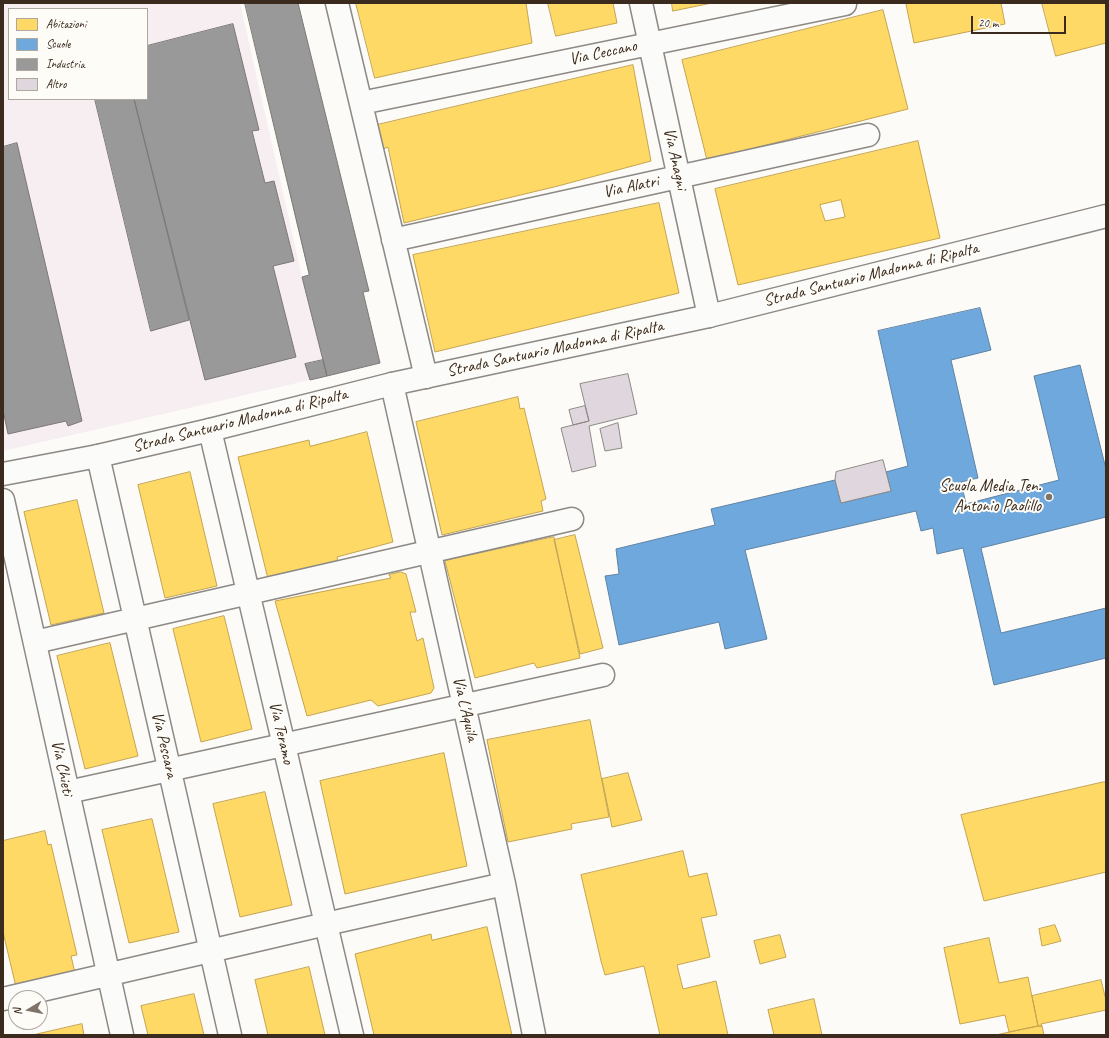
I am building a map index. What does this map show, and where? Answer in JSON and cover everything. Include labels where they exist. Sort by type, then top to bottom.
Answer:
[{"type":"street","points":[[337,3],[426,377]]},
{"type":"street","name":"Via Anagni","points":[[641,3],[709,316]]},
{"type":"street","name":"Via Ceccano","points":[[361,102],[845,4]]},
{"type":"street","name":"Via Alatri","points":[[393,240],[868,135]]},
{"type":"street","name":"Strada Santuario Madonna di Ripalta","points":[[3,474],[98,456],[210,430],[392,384],[709,316],[1106,216]]},
{"type":"street","name":"Via L'Aquila","points":[[392,384],[504,884],[534,1035]]},
{"type":"street","name":"Via Teramo","points":[[210,430],[352,1035]]},
{"type":"street","name":"Via Pescara","points":[[98,456],[230,1035]]},
{"type":"street","name":"Via Chieti","points":[[3,500],[122,1035]]},
{"type":"street","points":[[35,642],[572,519]]},
{"type":"street","points":[[68,792],[603,675]]},
{"type":"street","points":[[3,999],[504,884]]},
{"type":"shaded area","points":[[3,3],[240,3],[302,277],[327,376],[3,451]]},
{"type":"building: Abitazioni","points":[[356,3],[526,3],[532,43],[375,78]]},
{"type":"building: Abitazioni","points":[[548,3],[613,3],[617,23],[556,36]]},
{"type":"building: Abitazioni","points":[[672,3],[712,3],[673,11]]},
{"type":"building: Abitazioni","points":[[1001,3],[1005,24],[914,43],[906,4]]},
{"type":"building: Abitazioni","points":[[1042,3],[1106,3],[1106,43],[1056,56]]},
{"type":"building: Abitazioni","points":[[883,10],[908,109],[707,160],[682,60]]},
{"type":"building: Abitazioni","points":[[633,65],[651,161],[558,186],[404,223],[388,147],[383,149],[377,125]]},
{"type":"building: Abitazioni","points":[[918,141],[940,238],[738,285],[715,189]],"holes":[[[841,200],[845,217],[825,221],[820,205]]]},
{"type":"building: Abitazioni","points":[[659,203],[679,293],[435,352],[413,255]]},
{"type":"building: Abitazioni","points":[[518,397],[520,409],[524,408],[546,499],[541,501],[543,511],[442,535],[416,422]]},
{"type":"building: Abitazioni","points":[[367,432],[393,542],[337,557],[338,563],[268,579],[238,457],[309,440],[310,446]]},
{"type":"building: Abitazioni","points":[[190,472],[217,586],[165,598],[138,485]]},
{"type":"building: Abitazioni","points":[[77,500],[104,613],[51,625],[24,512]]},
{"type":"building: Abitazioni","points":[[575,535],[603,648],[580,654],[554,540]]},
{"type":"building: Abitazioni","points":[[554,537],[580,658],[537,668],[534,663],[475,678],[445,561]]},
{"type":"building: Abitazioni","points":[[401,572],[406,574],[416,612],[410,612],[417,641],[423,638],[434,688],[431,693],[378,706],[371,700],[307,716],[275,601],[391,578],[389,575]]},
{"type":"building: Abitazioni","points":[[224,616],[252,729],[201,742],[173,629]]},
{"type":"building: Abitazioni","points":[[110,643],[138,756],[85,769],[57,656]]},
{"type":"building: Abitazioni","points":[[590,720],[609,817],[571,824],[572,829],[508,842],[487,740]]},
{"type":"building: Abitazioni","points":[[444,753],[467,866],[345,894],[320,781]]},
{"type":"building: Abitazioni","points":[[628,773],[642,820],[612,827],[602,779]]},
{"type":"building: Abitazioni","points":[[1106,782],[1106,872],[984,901],[961,815]]},
{"type":"building: Abitazioni","points":[[265,792],[292,905],[240,917],[213,804]]},
{"type":"building: Abitazioni","points":[[152,819],[179,932],[129,943],[102,830]]},
{"type":"building: Abitazioni","points":[[45,831],[48,845],[51,844],[77,955],[71,956],[75,973],[16,987],[3,932],[3,841]]},
{"type":"building: Abitazioni","points":[[683,851],[689,877],[707,873],[717,915],[701,918],[710,957],[677,965],[683,989],[716,981],[728,1035],[660,1035],[644,966],[605,975],[601,961],[581,875]]},
{"type":"building: Abitazioni","points":[[1055,925],[1061,941],[1042,946],[1039,929]]},
{"type":"building: Abitazioni","points":[[487,927],[512,1035],[374,1035],[355,954],[431,934],[432,940]]},
{"type":"building: Abitazioni","points":[[780,935],[786,957],[760,964],[754,941]]},
{"type":"building: Abitazioni","points":[[989,938],[999,983],[1028,977],[1038,1026],[1009,1032],[1005,1015],[960,1024],[944,948]]},
{"type":"building: Abitazioni","points":[[309,967],[325,1035],[268,1035],[255,980]]},
{"type":"building: Abitazioni","points":[[1101,980],[1106,1000],[1106,1010],[1041,1024],[1042,1026],[1038,1026],[1032,996]]},
{"type":"building: Abitazioni","points":[[194,994],[204,1035],[148,1035],[141,1006]]},
{"type":"building: Abitazioni","points":[[814,999],[822,1035],[774,1035],[768,1010]]},
{"type":"building: Abitazioni","points":[[82,1024],[84,1035],[33,1035]]},
{"type":"building: Abitazioni","points":[[1042,1026],[1044,1035],[996,1035]]},
{"type":"building: Scuole","name":"Scuola Media Ten. Antonio Paolillo","points":[[980,308],[991,350],[951,360],[978,478],[961,482],[966,504],[1059,480],[1034,376],[1080,365],[1106,469],[1106,517],[981,548],[1001,633],[1106,608],[1106,658],[994,685],[963,548],[937,554],[933,528],[921,531],[916,511],[745,550],[767,639],[725,649],[719,622],[619,645],[605,576],[619,574],[616,549],[715,525],[711,509],[835,480],[841,503],[891,491],[886,472],[908,466],[878,331]]},
{"type":"building: Industria","points":[[245,3],[298,3],[369,291],[363,292],[380,363],[327,376],[302,277],[309,275]]},
{"type":"building: Industria","points":[[233,24],[259,130],[252,131],[265,183],[274,181],[294,261],[273,266],[296,357],[205,380],[134,100],[148,100],[148,46]]},
{"type":"building: Industria","points":[[95,100],[134,100],[189,320],[151,331]]},
{"type":"building: Industria","points":[[17,143],[82,421],[68,426],[66,421],[8,434],[3,410],[3,147]]},
{"type":"building: Industria","points":[[323,360],[327,376],[310,380],[305,364]]},
{"type":"building: Altro","points":[[628,374],[637,414],[589,426],[596,466],[572,472],[561,428],[589,421],[580,384]]},
{"type":"building: Altro","points":[[585,406],[589,421],[573,425],[569,410]]},
{"type":"building: Altro","points":[[618,423],[622,448],[605,451],[600,429]]},
{"type":"building: Altro","points":[[883,460],[891,491],[841,503],[835,480],[836,472]]},
{"type":"place","name":"Scuola Media Ten. Antonio Paolillo","points":[[1049,497]]}]
